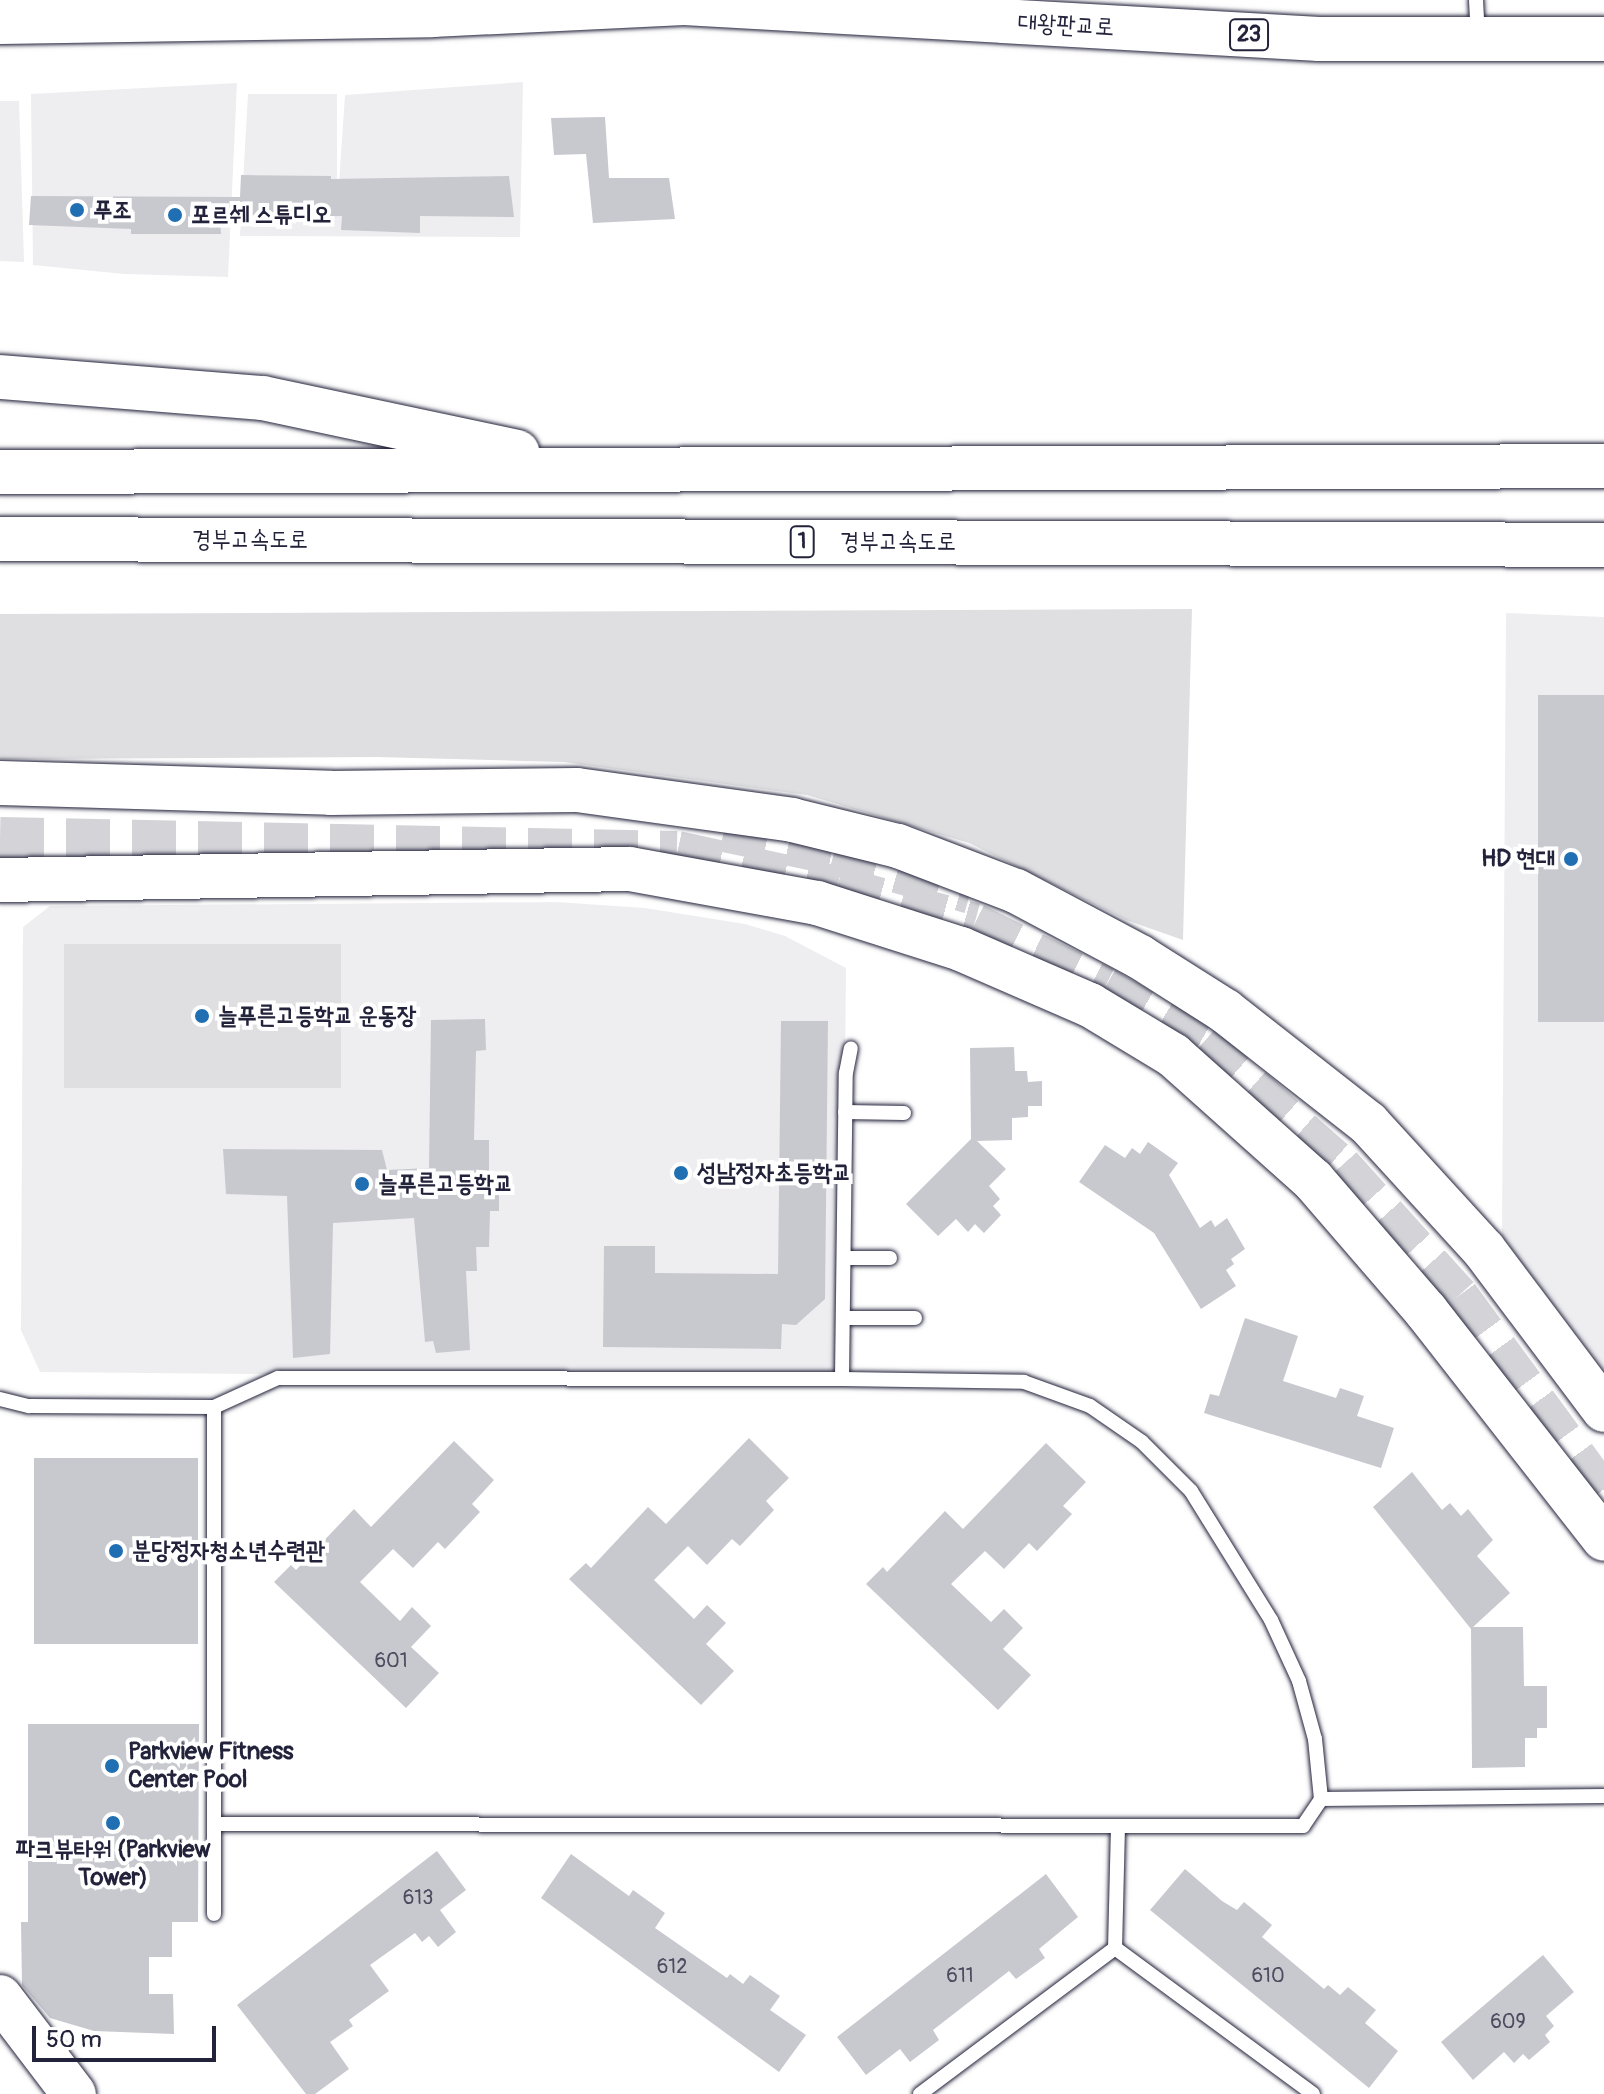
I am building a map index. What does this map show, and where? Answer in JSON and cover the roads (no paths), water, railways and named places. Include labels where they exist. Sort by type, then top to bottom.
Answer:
[{"type":"main road","name":"대왕판교로","points":[[0,22],[369,16],[684,3],[1020,16],[1319,39],[1477,20],[1604,39]]},
{"type":"main road","points":[[0,377],[263,398],[601,469]]},
{"type":"main road","points":[[0,472],[1604,466]]},
{"type":"main road","name":"경부고속도로","points":[[0,539],[1604,545]]},
{"type":"main road","points":[[0,783],[331,793],[577,790],[792,820],[898,846],[1016,891],[1140,957],[1225,1011],[1368,1123],[1484,1250],[1604,1410]]},
{"type":"main road","points":[[0,880],[630,869],[817,903],[961,949],[1090,1005],[1173,1055],[1313,1180],[1426,1311],[1604,1539]]},
{"type":"main road","points":[[0,1997],[74,2094]]},
{"type":"lane","points":[[842,1379],[846,1073],[851,1048]]},
{"type":"lane","points":[[845,1112],[904,1113]]},
{"type":"lane","points":[[844,1258],[890,1258]]},
{"type":"lane","points":[[843,1318],[915,1318]]},
{"type":"lane","points":[[0,1399],[29,1406],[214,1407],[278,1378],[1024,1382],[1090,1406],[1142,1442],[1191,1491],[1271,1620],[1299,1681],[1315,1739],[1321,1799],[1303,1826],[214,1824]]},
{"type":"lane","points":[[214,1407],[214,1914]]},
{"type":"lane","points":[[1321,1799],[1604,1796]]},
{"type":"lane","points":[[1115,1948],[1118,1826]]},
{"type":"lane","points":[[920,2094],[1115,1948]]},
{"type":"lane","points":[[1115,1948],[1313,2094]]},
{"type":"tunnel","points":[[724,830],[834,853],[971,892]]},
{"type":"tunnel","points":[[0,839],[677,853],[837,888],[974,925],[1104,989],[1201,1045],[1340,1167],[1457,1297],[1604,1498]]},
{"type":"place","name":"푸조","points":[[77,210]]},
{"type":"place","name":"포르쉐 스튜디오","points":[[175,215]]},
{"type":"place","name":"HD 현대","points":[[1571,859]]},
{"type":"place","name":"늘푸른고등학교 운동장","points":[[202,1016]]},
{"type":"place","name":"성남정자초등학교","points":[[681,1173]]},
{"type":"place","name":"늘푸른고등학교","points":[[362,1184]]},
{"type":"place","name":"분당정자청소년수련관","points":[[116,1551]]},
{"type":"place","name":"Parkview Fitness Center Pool","points":[[112,1766]]},
{"type":"place","name":"파크뷰타워 (Parkview Tower)","points":[[113,1823]]}]
